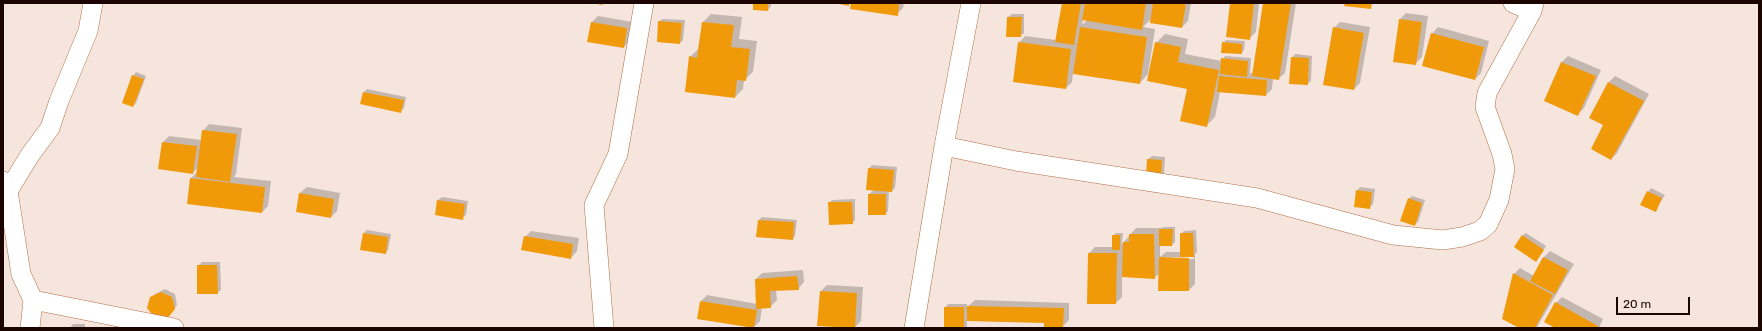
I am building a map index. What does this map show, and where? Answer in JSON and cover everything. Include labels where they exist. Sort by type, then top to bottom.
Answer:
[{"type":"street","points":[[30,328],[33,300],[21,274],[6,186],[50,128],[59,101],[88,32],[93,3]]},
{"type":"street","points":[[604,328],[594,205],[618,154],[644,3]]},
{"type":"street","points":[[914,328],[944,146],[971,3]]},
{"type":"street","points":[[944,146],[1016,161],[1257,198],[1393,235],[1443,240],[1462,238],[1480,231],[1488,224],[1499,200],[1505,168],[1502,154],[1485,106],[1487,93],[1533,7],[1513,3]]},
{"type":"street","points":[[33,300],[174,328]]},
{"type":"building","points":[[591,3],[603,3],[603,5]]},
{"type":"building","points":[[753,3],[768,3],[768,11],[753,10]]},
{"type":"building","points":[[834,3],[849,3],[849,6]]},
{"type":"building","points":[[851,3],[899,3],[898,16],[850,9]]},
{"type":"building","points":[[1062,3],[1081,3],[1074,45],[1055,42]]},
{"type":"building","points":[[1085,3],[1146,3],[1142,30],[1082,20]]},
{"type":"building","points":[[1153,3],[1186,3],[1182,28],[1150,23]]},
{"type":"building","points":[[1230,3],[1254,3],[1250,40],[1226,37]]},
{"type":"building","points":[[1263,3],[1291,3],[1279,80],[1252,76]]},
{"type":"building","points":[[1345,3],[1372,3],[1371,9],[1344,6]]},
{"type":"building","points":[[1007,17],[1022,17],[1021,37],[1006,37]]},
{"type":"building","points":[[1399,19],[1422,22],[1416,65],[1393,62]]},
{"type":"building","points":[[658,21],[682,23],[680,44],[657,42]]},
{"type":"building","points":[[591,22],[627,28],[624,48],[587,42]]},
{"type":"building","points":[[702,22],[734,25],[731,47],[750,49],[746,81],[737,80],[735,98],[685,92],[689,56],[697,58]]},
{"type":"building","points":[[1080,27],[1147,37],[1140,84],[1073,74]]},
{"type":"building","points":[[1333,27],[1364,33],[1354,90],[1323,85]]},
{"type":"building","points":[[1431,33],[1484,47],[1475,80],[1422,66]]},
{"type":"building","points":[[1018,42],[1071,49],[1066,89],[1013,82]]},
{"type":"building","points":[[1155,42],[1181,47],[1178,62],[1219,70],[1207,127],[1180,121],[1187,89],[1147,81]]},
{"type":"building","points":[[1222,42],[1242,44],[1242,54],[1221,53]]},
{"type":"building","points":[[1291,57],[1309,58],[1308,85],[1289,84]]},
{"type":"building","points":[[1221,58],[1248,61],[1247,77],[1220,74]]},
{"type":"building","points":[[1561,62],[1596,76],[1578,116],[1544,101]]},
{"type":"building","points":[[132,75],[144,79],[133,107],[122,103]]},
{"type":"building","points":[[1219,76],[1267,80],[1266,96],[1217,92]]},
{"type":"building","points":[[1608,82],[1644,101],[1611,160],[1591,149],[1603,125],[1589,118]]},
{"type":"building","points":[[363,92],[404,100],[401,113],[360,104]]},
{"type":"building","points":[[202,130],[237,134],[230,182],[196,177]]},
{"type":"building","points":[[162,142],[197,146],[193,174],[158,169]]},
{"type":"building","points":[[1147,159],[1162,160],[1161,178],[1146,177]]},
{"type":"building","points":[[868,168],[894,170],[892,192],[866,190]]},
{"type":"building","points":[[190,178],[265,187],[262,213],[187,204]]},
{"type":"building","points":[[1356,190],[1372,192],[1370,209],[1354,207]]},
{"type":"building","points":[[1647,191],[1662,198],[1656,212],[1640,205]]},
{"type":"building","points":[[299,193],[334,199],[331,218],[296,212]]},
{"type":"building","points":[[868,194],[886,194],[886,215],[868,215]]},
{"type":"building","points":[[1408,198],[1422,203],[1415,226],[1400,221]]},
{"type":"building","points":[[437,200],[465,204],[463,220],[435,215]]},
{"type":"building","points":[[828,202],[852,202],[853,224],[829,225]]},
{"type":"building","points":[[758,220],[794,222],[793,240],[756,237]]},
{"type":"building","points":[[1159,229],[1173,229],[1172,246],[1159,246]]},
{"type":"building","points":[[363,233],[388,237],[386,254],[360,250]]},
{"type":"building","points":[[1180,233],[1193,233],[1194,257],[1180,257]]},
{"type":"building","points":[[1129,234],[1154,234],[1155,279],[1122,277],[1123,242],[1129,242]]},
{"type":"building","points":[[1112,235],[1120,235],[1120,250],[1112,250]]},
{"type":"building","points":[[1522,235],[1544,250],[1536,262],[1514,247]]},
{"type":"building","points":[[524,236],[573,244],[571,259],[521,250]]},
{"type":"building","points":[[1088,253],[1117,253],[1116,304],[1087,304]]},
{"type":"building","points":[[1159,257],[1189,258],[1189,291],[1158,291]]},
{"type":"building","points":[[1543,257],[1568,270],[1555,294],[1530,281]]},
{"type":"building","points":[[197,265],[217,265],[218,294],[197,294]]},
{"type":"building","points":[[1513,273],[1553,295],[1535,328],[1519,328],[1502,319]]},
{"type":"building","points":[[797,276],[799,290],[770,291],[771,308],[756,309],[755,279]]},
{"type":"building","points":[[820,291],[857,293],[855,328],[817,326]]},
{"type":"building","points":[[161,292],[172,297],[175,309],[167,319],[155,318],[147,308],[150,297]]},
{"type":"building","points":[[700,301],[757,310],[754,328],[697,319]]},
{"type":"building","points":[[1555,302],[1598,326],[1597,328],[1555,328],[1544,322]]},
{"type":"building","points":[[967,306],[1064,308],[1063,327],[1044,327],[1044,323],[967,321]]},
{"type":"building","points":[[944,307],[964,307],[964,328],[944,328]]}]
